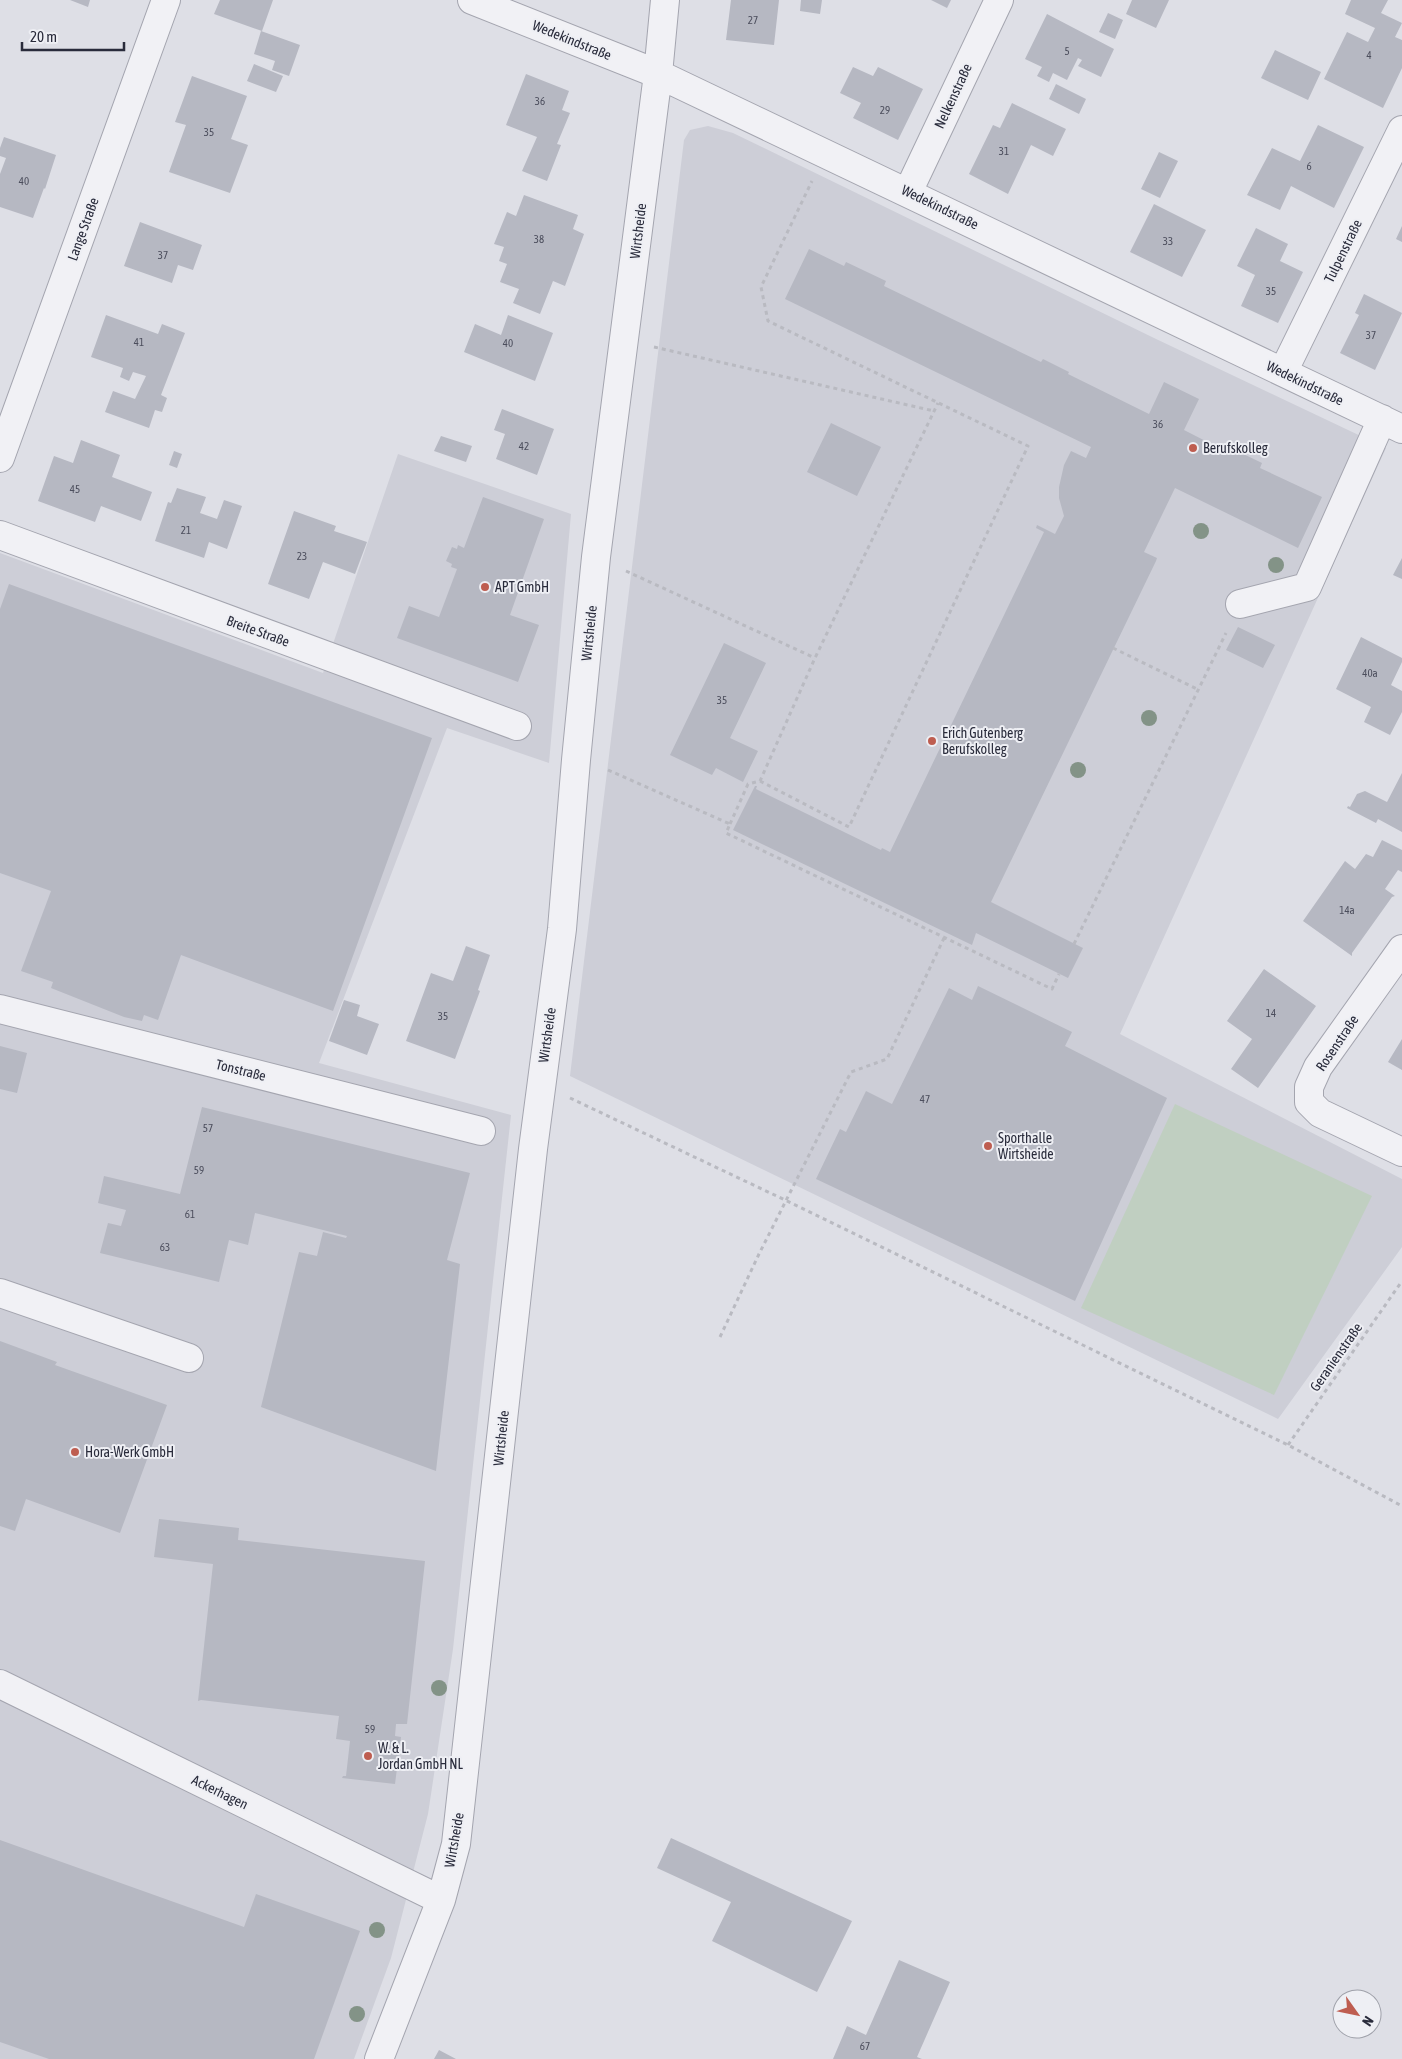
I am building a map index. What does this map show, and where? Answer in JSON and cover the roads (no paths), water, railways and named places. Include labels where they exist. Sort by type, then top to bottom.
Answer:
[{"type":"street","name":"Lange Straße","points":[[0,458],[166,0]]},
{"type":"street","name":"Wedekindstraße","points":[[472,0],[658,74],[1392,424]]},
{"type":"street","name":"Wirtsheide","points":[[379,2059],[441,1900],[456,1844],[540,1084],[562,929],[596,557],[658,74],[665,0]]},
{"type":"street","name":"Nelkenstraße","points":[[908,192],[999,0]]},
{"type":"street","name":"Tulpenstraße","points":[[1284,372],[1402,130]]},
{"type":"street","points":[[1240,604],[1307,587],[1392,424]]},
{"type":"street","name":"Breite Straße","points":[[0,535],[517,726]]},
{"type":"street","name":"Rosenstraße","points":[[1402,949],[1318,1067],[1309,1087],[1309,1102],[1320,1113],[1402,1152]]},
{"type":"street","name":"Tonstraße","points":[[0,1009],[481,1131]]},
{"type":"street","points":[[0,1293],[189,1358]]},
{"type":"street","name":"Ackerhagen","points":[[0,1684],[441,1900]]},
{"type":"place","name":"Berufskolleg","points":[[1193,448]]},
{"type":"place","name":"APT GmbH","points":[[485,587]]},
{"type":"place","name":"Erich Gutenberg Berufskolleg","points":[[932,741]]},
{"type":"place","name":"Sporthalle Wirtsheide","points":[[988,1146]]},
{"type":"place","name":"Hora-Werk GmbH","points":[[75,1452]]},
{"type":"place","name":"W. & L. Jordan GmbH NL","points":[[368,1756]]}]
